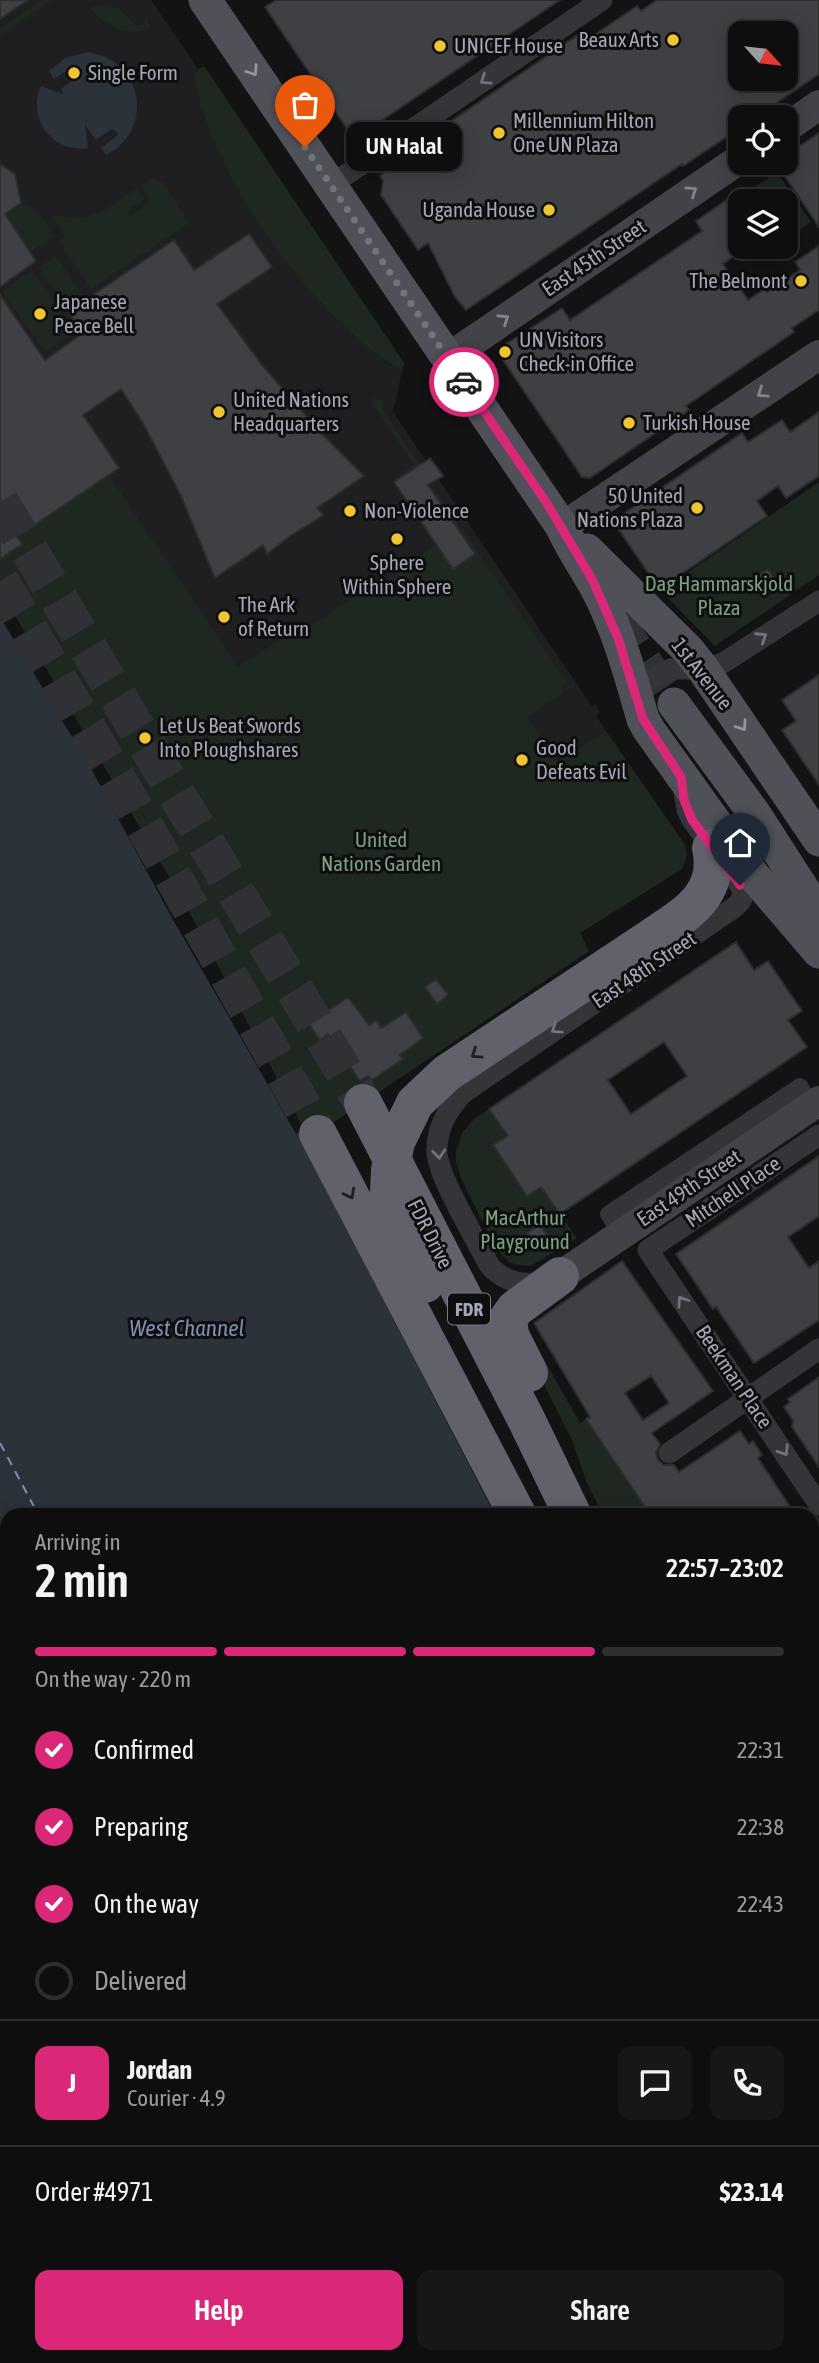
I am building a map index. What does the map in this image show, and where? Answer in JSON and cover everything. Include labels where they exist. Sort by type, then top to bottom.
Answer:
[{"type":"highway","points":[[540,1508],[397,1230],[389,1192],[392,1155],[409,1112],[422,1095],[447,1073],[688,911],[708,890],[714,871],[711,848]]},
{"type":"highway","name":"FDR Drive","points":[[363,1103],[569,1508]]},
{"type":"highway","name":"FDR","points":[[318,1134],[515,1508]]},
{"type":"highway","points":[[560,1276],[515,1310],[508,1319],[508,1329],[547,1409],[588,1508]]},
{"type":"main road","name":"1st Avenue","points":[[205,0],[562,527],[602,600],[618,638],[643,719],[681,777],[752,874],[819,952]]},
{"type":"main road","points":[[798,120],[819,105]]},
{"type":"main road","name":"East 45th Street","points":[[448,358],[728,167]]},
{"type":"main road","points":[[562,527],[819,355]]},
{"type":"main road","name":"1st Avenue","points":[[562,527],[689,651],[690,688],[819,840]]},
{"type":"main road","points":[[690,688],[819,885]]},
{"type":"main road","points":[[690,688],[754,813],[819,914]]},
{"type":"main road","name":"East 49th Street","points":[[560,1276],[812,1097]]},
{"type":"street","points":[[331,185],[602,0]]},
{"type":"street","points":[[634,688],[670,669],[690,688],[723,663],[819,601]]},
{"type":"street","name":"East 48th Street","points":[[560,1276],[540,1283],[521,1283],[506,1279],[489,1265],[448,1185],[437,1151],[439,1132],[448,1111],[463,1093],[739,904],[743,896],[740,885],[711,848],[687,810],[681,777]]},
{"type":"street","points":[[800,1086],[812,1097],[613,1222],[608,1214],[800,1086]]},
{"type":"street","name":"Mitchell Place","points":[[648,1250],[819,1135]]},
{"type":"street","name":"Beekman Place","points":[[648,1250],[819,1504]]},
{"type":"street","points":[[668,1452],[819,1349]]},
{"type":"shaded area","points":[[0,0],[151,0],[198,69],[194,78],[207,121],[221,156],[246,201],[281,254],[318,300],[350,332],[402,372],[393,412],[587,699],[592,706],[595,704],[600,712],[596,716],[686,849],[686,861],[682,869],[580,933],[589,951],[309,1139],[188,909],[0,590]]},
{"type":"green space","points":[[41,0],[52,0],[0,35],[0,28]]},
{"type":"green space","points":[[99,5],[118,8],[137,26],[146,21],[145,13],[151,28],[142,31],[117,29],[90,8]]},
{"type":"green space","points":[[204,66],[404,363],[402,372],[334,317],[302,282],[245,202],[205,118],[194,77],[198,69]]},
{"type":"green space","points":[[772,175],[779,175],[789,189],[752,189]]},
{"type":"green space","points":[[153,178],[163,182],[189,223],[91,289],[59,242],[65,236],[52,215],[88,217],[110,207],[137,188],[143,198],[127,211],[130,216],[148,203],[149,199],[141,185]]},
{"type":"green space","points":[[21,203],[36,209],[54,235],[30,252],[5,214]]},
{"type":"green space","points":[[798,203],[811,222],[798,231]]},
{"type":"green space","points":[[56,256],[82,295],[66,306],[39,267]]},
{"type":"green space","points":[[32,270],[74,332],[45,352],[2,291]]},
{"type":"green space","points":[[373,398],[384,400],[383,410],[420,465],[401,477],[399,475],[414,464],[375,407],[371,410]]},
{"type":"green space","name":"United Nations Garden","points":[[109,475],[238,667],[307,622],[311,626],[380,579],[383,582],[437,544],[474,553],[431,490],[434,488],[570,687],[565,684],[561,686],[564,692],[527,717],[558,763],[606,731],[684,843],[687,854],[682,869],[580,933],[589,951],[309,1139],[188,909],[0,590],[0,559],[22,544],[17,537]]},
{"type":"green space","name":"Dag Hammarskjold Plaza","points":[[819,482],[819,575],[715,646],[661,591]]},
{"type":"green space","name":"MacArthur Playground","points":[[489,1109],[508,1136],[494,1145],[541,1187],[577,1238],[531,1266],[509,1262],[496,1249],[461,1178],[456,1162],[456,1151],[462,1133],[474,1119]]},
{"type":"green space","points":[[526,1328],[580,1423],[586,1419],[646,1508],[600,1508],[587,1483],[572,1440],[519,1335]]},
{"type":"water","points":[[87,52],[106,57],[121,67],[131,81],[136,96],[137,113],[132,129],[122,144],[106,155],[101,148],[119,134],[112,129],[96,140],[85,125],[88,148],[75,148],[64,145],[46,131],[37,110],[41,86],[64,95],[61,89],[77,77],[75,65],[54,79],[49,71],[65,58]]},
{"type":"water","name":"West Channel","points":[[0,617],[93,772],[172,918],[307,1153],[491,1508],[0,1508]]},
{"type":"building","points":[[0,0],[28,0],[0,19]]},
{"type":"building","points":[[276,0],[560,0],[354,139],[265,7]]},
{"type":"building","points":[[657,0],[819,0],[819,74],[798,88],[798,21],[728,21],[728,91],[794,91],[774,105],[728,105],[728,136],[683,166],[682,164],[466,310],[455,297],[428,243],[418,250],[381,195],[383,181],[380,176],[384,173],[385,166],[582,32],[594,35],[637,6],[641,11]]},
{"type":"building","points":[[819,133],[819,227],[798,196],[798,189],[793,189],[784,175],[798,175],[798,147]]},
{"type":"building","points":[[0,164],[15,174],[21,203],[5,214],[36,261],[0,287]]},
{"type":"building","points":[[728,199],[730,259],[723,264],[748,300],[765,289],[767,292],[800,270],[795,262],[819,246],[819,310],[792,328],[794,332],[686,406],[689,410],[590,478],[582,477],[499,354],[500,348],[562,308],[570,320],[702,231],[696,221]]},
{"type":"building","name":"United Nations Headquarters","points":[[249,234],[272,267],[217,304],[262,365],[323,435],[364,476],[317,508],[324,515],[267,554],[263,545],[215,578],[181,496],[143,423],[121,389],[83,415],[119,468],[17,537],[22,544],[0,559],[0,295],[45,360],[83,333],[68,312],[174,240],[194,270]]},
{"type":"building","name":"50 United Nations Plaza","points":[[819,412],[819,476],[786,498],[778,486],[757,501],[767,516],[659,589],[613,521],[742,433],[748,442],[782,420],[790,432]]},
{"type":"building","points":[[430,458],[443,476],[428,485],[475,554],[453,569],[394,482]]},
{"type":"building","points":[[768,569],[775,580],[761,590],[753,578]]},
{"type":"building","points":[[819,675],[819,785],[782,730],[796,721],[782,700]]},
{"type":"building","points":[[736,942],[754,970],[768,961],[802,1011],[788,1020],[807,1047],[560,1214],[541,1187],[527,1196],[493,1145],[508,1136],[489,1109]],"holes":[[[664,1042],[687,1076],[631,1114],[608,1080]]]},
{"type":"building","points":[[436,979],[448,995],[437,1004],[425,987]]},
{"type":"building","points":[[348,997],[369,1025],[376,1020],[381,1028],[406,1012],[423,1038],[400,1055],[403,1059],[372,1080],[368,1076],[360,1081],[328,1034],[320,1040],[309,1024]]},
{"type":"building","points":[[819,1156],[819,1216],[788,1237],[809,1268],[819,1261],[819,1320],[754,1363],[676,1254]]},
{"type":"building","points":[[540,1224],[548,1237],[535,1245],[527,1233]]},
{"type":"building","points":[[622,1261],[713,1391],[652,1433],[660,1444],[656,1453],[658,1460],[664,1465],[674,1465],[679,1472],[740,1431],[749,1444],[753,1441],[762,1455],[758,1458],[791,1508],[646,1508],[586,1419],[590,1417],[534,1323]],"holes":[[[651,1376],[669,1403],[643,1420],[625,1393]]]},
{"type":"building","points":[[819,1377],[819,1467],[792,1427],[793,1421],[784,1407],[790,1402],[788,1399]]},
{"type":"ferry route","points":[[0,1443],[35,1508]]},
{"type":"tunnel","points":[[0,502],[363,1103]]},
{"type":"tunnel","points":[[0,581],[133,806],[318,1134]]},
{"type":"tunnel","points":[[617,620],[674,704]]},
{"type":"way so far","points":[[305,147],[464,382]]},
{"type":"place","name":"Beaux Arts","points":[[673,40]]},
{"type":"place","name":"UNICEF House","points":[[440,46]]},
{"type":"place","name":"Single Form","points":[[74,73]]},
{"type":"place","name":"Millennium Hilton One UN Plaza","points":[[499,133]]},
{"type":"place","name":"UN Halal","points":[[305,147]]},
{"type":"place","name":"Uganda House","points":[[549,210]]},
{"type":"place","name":"The Belmont","points":[[801,281]]},
{"type":"place","name":"Japanese Peace Bell","points":[[40,314]]},
{"type":"place","name":"UN Visitors Check-in Office","points":[[505,352]]},
{"type":"place","name":"United Nations Headquarters","points":[[219,412]]},
{"type":"place","name":"Turkish House","points":[[629,423]]},
{"type":"place","name":"50 United Nations Plaza","points":[[697,508]]},
{"type":"place","name":"Non-Violence","points":[[350,511]]},
{"type":"place","name":"Sphere Within Sphere","points":[[397,539]]},
{"type":"place","name":"The Ark of Return","points":[[224,617]]},
{"type":"place","name":"Let Us Beat Swords Into Ploughshares","points":[[145,738]]},
{"type":"place","name":"Good Defeats Evil","points":[[522,760]]},
{"type":"route","points":[[464,382],[546,502],[592,579],[618,638],[643,719],[681,777],[687,810],[711,848],[740,885]]}]
